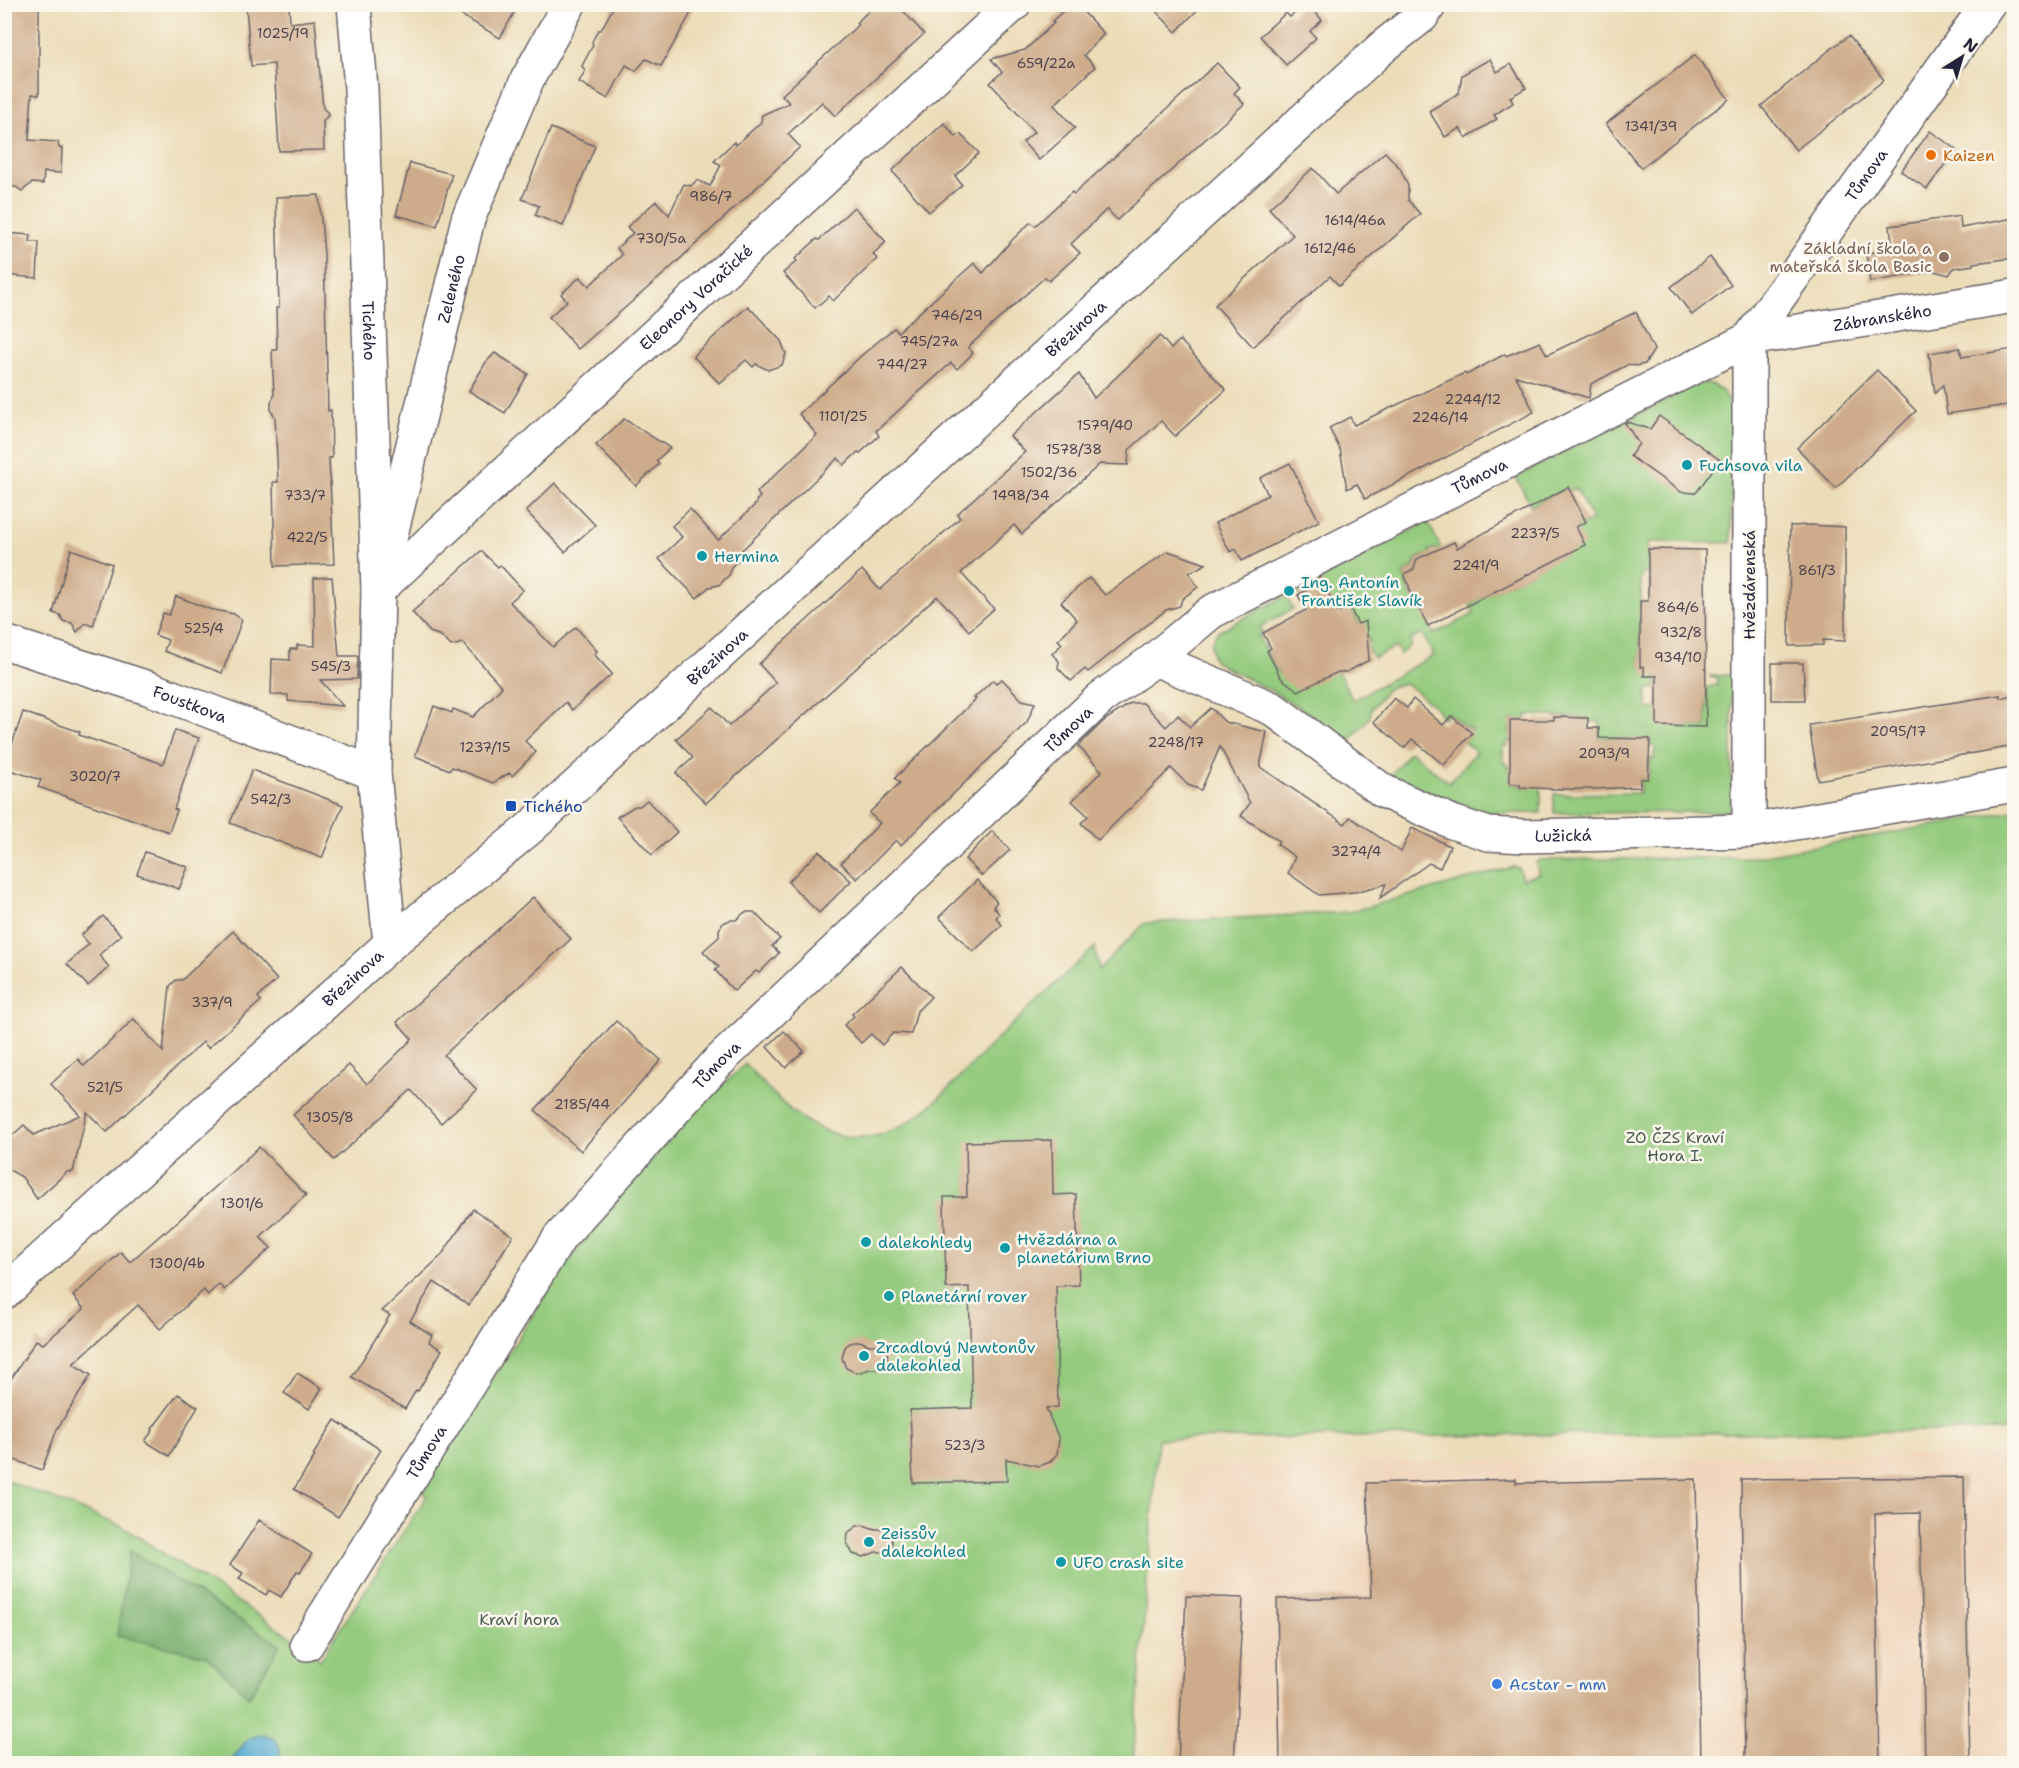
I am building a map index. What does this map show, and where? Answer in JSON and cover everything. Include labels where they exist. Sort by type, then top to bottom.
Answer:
[{"type":"street","name":"Tichého","points":[[354,4],[361,88],[378,590],[374,773],[390,944]]},
{"type":"street","name":"Zeleného","points":[[378,590],[468,219],[527,80],[569,4]]},
{"type":"street","name":"Eleonory Voračické","points":[[378,590],[1014,4]]},
{"type":"street","name":"Březinova","points":[[4,1293],[390,944],[530,828],[1385,45],[1426,10],[1456,4]]},
{"type":"street","name":"Tůmova","points":[[307,1644],[560,1237],[717,1063],[1101,698],[1155,659],[1211,612],[1749,339],[1988,4]]},
{"type":"street","name":"Zábranského","points":[[1749,339],[2014,296]]},
{"type":"street","name":"Hvězdárenská","points":[[1749,339],[1749,831]]},
{"type":"street","name":"Foustkova","points":[[4,642],[148,688],[374,773]]},
{"type":"street","name":"Lužická","points":[[1155,659],[1273,709],[1383,790],[1452,822],[1488,834],[1525,836],[1749,831],[2014,785]]},
{"type":"shaded area","points":[[2014,1453],[2014,1763],[1169,1764],[1180,1509],[1184,1480],[1192,1468],[1231,1463]]},
{"type":"green space","points":[[1708,383],[1718,387],[1724,393],[1731,411],[1731,543],[1648,542],[1648,573],[1641,574],[1640,666],[1657,676],[1657,688],[1647,689],[1647,708],[1657,709],[1665,726],[1706,727],[1707,687],[1717,685],[1717,678],[1710,676],[1732,675],[1732,812],[1554,813],[1554,794],[1640,793],[1640,779],[1648,779],[1650,759],[1654,759],[1655,745],[1650,745],[1650,739],[1599,738],[1600,722],[1588,721],[1588,718],[1526,715],[1526,720],[1510,720],[1510,742],[1507,742],[1507,746],[1503,746],[1503,762],[1507,763],[1507,767],[1510,766],[1510,784],[1520,784],[1520,787],[1541,787],[1541,813],[1493,813],[1448,801],[1391,775],[1410,751],[1449,783],[1476,752],[1464,742],[1472,730],[1466,728],[1448,713],[1443,718],[1437,709],[1405,683],[1387,689],[1372,708],[1370,717],[1348,743],[1309,713],[1215,661],[1211,644],[1217,632],[1286,596],[1293,609],[1260,627],[1263,633],[1258,636],[1279,674],[1338,672],[1353,700],[1434,655],[1422,634],[1410,640],[1411,645],[1400,654],[1396,647],[1373,658],[1366,644],[1370,641],[1348,606],[1338,605],[1329,610],[1314,625],[1298,594],[1294,591],[1428,522],[1443,552],[1438,554],[1435,548],[1429,551],[1432,556],[1424,555],[1416,559],[1413,568],[1403,574],[1412,598],[1434,634],[1474,614],[1470,604],[1534,571],[1576,527],[1592,520],[1576,488],[1570,491],[1567,488],[1531,506],[1516,477],[1695,385]]},
{"type":"green space","points":[[2014,811],[2014,1430],[1158,1439],[1133,1763],[277,1764],[280,1761],[248,1739],[230,1763],[5,1763],[4,1479],[123,1527],[290,1636],[320,1660],[427,1496],[421,1491],[553,1283],[600,1220],[689,1117],[745,1064],[776,1097],[810,1124],[845,1137],[875,1136],[909,1122],[934,1103],[1014,1022],[1095,947],[1099,970],[1145,923],[1349,912],[1513,867],[1519,868],[1522,879],[1539,874],[1536,863],[1539,860],[1754,857]],"holes":[[[280,1645],[249,1697],[206,1656]]]},
{"type":"green space","points":[[130,1551],[280,1645],[249,1697],[206,1656],[117,1636]]},
{"type":"water","points":[[258,1735],[276,1740],[280,1749],[280,1761],[277,1763],[230,1763],[248,1739]]},
{"type":"building","points":[[9,4],[39,4],[39,95],[32,94],[29,140],[58,142],[59,148],[62,148],[61,173],[44,172],[43,184],[32,183],[22,191],[16,187],[4,187],[4,41],[10,41]]},
{"type":"building","points":[[289,4],[290,23],[315,20],[323,108],[329,114],[323,121],[324,150],[279,151],[274,64],[251,66],[246,7]]},
{"type":"building","points":[[442,4],[519,4],[500,38]]},
{"type":"building","points":[[615,4],[696,4],[661,66],[646,59],[636,71],[626,65],[608,99],[579,82],[585,71],[582,66],[593,45],[592,42]]},
{"type":"building","points":[[876,4],[897,4],[924,34],[835,116],[822,102],[788,134],[800,147],[667,271],[578,349],[549,317],[567,301],[561,294],[580,277],[589,286],[622,255],[617,248],[633,233],[627,227],[656,201],[669,215],[684,184],[691,186],[697,180],[710,186],[721,165],[714,161],[734,142],[736,145],[761,122],[762,115],[789,103],[782,95],[858,25],[856,23]]},
{"type":"building","points":[[1071,4],[1076,4],[1104,34],[1084,55],[1095,67],[1054,105],[1075,128],[1039,160],[1023,142],[1034,132],[990,83],[1002,72],[991,59],[1025,50]]},
{"type":"building","points":[[1149,4],[1203,4],[1176,32]]},
{"type":"building","points":[[1308,4],[1322,20],[1310,31],[1316,38],[1286,65],[1260,36],[1286,13],[1290,17]]},
{"type":"building","points":[[1849,36],[1884,80],[1796,150],[1761,106]]},
{"type":"building","points":[[1695,55],[1729,99],[1641,168],[1606,124]]},
{"type":"building","points":[[1490,59],[1497,72],[1511,64],[1526,88],[1510,97],[1513,103],[1494,115],[1497,119],[1466,138],[1460,128],[1445,137],[1429,111],[1459,93],[1462,75]]},
{"type":"building","points":[[1217,63],[1240,87],[1234,93],[1244,104],[1117,220],[1107,209],[1071,244],[1080,253],[1049,281],[1045,277],[968,347],[973,353],[957,369],[951,363],[876,431],[879,436],[860,453],[858,452],[844,465],[838,458],[742,550],[746,554],[731,567],[730,574],[719,585],[709,587],[697,598],[659,559],[682,537],[672,526],[690,509],[718,540],[757,503],[760,497],[757,492],[817,435],[799,414],[862,355],[894,328],[898,332],[974,263],[983,273],[1031,222],[1035,226],[1072,192],[1074,194]]},
{"type":"building","points":[[944,123],[956,137],[960,134],[979,153],[955,176],[962,185],[929,212],[892,171]]},
{"type":"building","points":[[551,128],[595,146],[563,226],[535,215],[539,206],[522,199]]},
{"type":"building","points":[[1930,131],[1956,149],[1927,189],[1901,171]]},
{"type":"building","points":[[1385,152],[1400,168],[1408,186],[1408,200],[1420,214],[1339,286],[1330,276],[1253,347],[1215,305],[1293,235],[1269,208],[1313,168],[1336,194]]},
{"type":"building","points":[[410,163],[452,174],[437,226],[396,215]]},
{"type":"building","points":[[319,195],[324,254],[328,411],[331,410],[332,458],[329,458],[334,564],[275,566],[273,482],[278,482],[275,417],[271,410],[271,402],[274,396],[272,350],[277,350],[276,308],[279,308],[276,197]]},
{"type":"building","points":[[854,207],[886,242],[873,254],[877,259],[833,301],[829,296],[815,308],[783,273],[797,261],[795,259]]},
{"type":"building","points":[[1960,216],[1961,228],[2014,218],[2014,258],[1954,268],[1949,275],[1934,271],[1870,282],[1866,253],[1893,250],[1890,226]]},
{"type":"building","points":[[4,233],[31,235],[30,242],[39,242],[37,278],[4,275]]},
{"type":"building","points":[[1710,257],[1731,285],[1692,315],[1671,287]]},
{"type":"building","points":[[748,306],[781,341],[786,354],[782,365],[768,370],[756,364],[753,367],[746,360],[720,384],[693,356]]},
{"type":"building","points":[[1636,312],[1654,350],[1645,364],[1635,366],[1629,364],[1591,384],[1589,398],[1516,376],[1534,412],[1365,499],[1357,484],[1347,489],[1340,449],[1329,428],[1350,417],[1354,425],[1465,373],[1466,375],[1505,354],[1506,356],[1540,342],[1547,355]]},
{"type":"building","points":[[1160,336],[1171,349],[1180,340],[1226,390],[1175,436],[1161,421],[1129,450],[1128,465],[1100,464],[1022,534],[1014,525],[961,573],[994,609],[969,631],[937,596],[706,803],[676,773],[693,758],[676,739],[712,707],[729,726],[776,683],[759,664],[862,570],[880,590],[960,518],[957,514],[1025,452],[1010,436],[1079,374],[1094,398]]},
{"type":"building","points":[[1960,348],[1962,357],[2014,349],[2014,404],[1947,414],[1943,385],[1935,393],[1929,353]]},
{"type":"building","points":[[495,353],[528,374],[505,413],[469,391],[486,362]]},
{"type":"building","points":[[1877,370],[1916,411],[1836,488],[1797,448]]},
{"type":"building","points":[[1659,416],[1720,460],[1696,493],[1681,492],[1630,456],[1639,444],[1625,423],[1650,429]]},
{"type":"building","points":[[624,419],[670,448],[656,461],[659,464],[636,486],[596,445]]},
{"type":"building","points":[[1290,463],[1319,521],[1242,561],[1236,549],[1230,552],[1215,523],[1268,495],[1260,478]]},
{"type":"building","points":[[555,483],[595,525],[565,552],[526,511]]},
{"type":"building","points":[[1568,487],[1586,522],[1576,527],[1585,545],[1428,626],[1412,599],[1404,574],[1414,569],[1417,559],[1454,542],[1457,548]]},
{"type":"building","points":[[1790,526],[1845,527],[1845,641],[1823,640],[1823,645],[1789,646]]},
{"type":"building","points":[[71,549],[112,564],[93,626],[85,623],[77,632],[72,623],[63,621],[60,615],[53,613]]},
{"type":"building","points":[[1648,549],[1705,550],[1706,727],[1657,726],[1657,676],[1644,676],[1644,667],[1640,667],[1640,601],[1648,601]]},
{"type":"building","points":[[481,551],[498,567],[500,565],[523,590],[510,602],[553,647],[576,627],[597,651],[594,654],[612,674],[572,710],[566,702],[525,741],[536,752],[512,776],[509,773],[493,783],[415,756],[434,706],[452,713],[453,709],[473,717],[502,687],[463,643],[451,646],[441,636],[430,632],[412,612]]},
{"type":"building","points":[[1168,551],[1206,564],[1189,573],[1198,587],[1182,599],[1180,606],[1166,610],[1088,672],[1085,669],[1071,681],[1058,668],[1059,661],[1052,654],[1062,644],[1058,640],[1077,620],[1061,602],[1089,578],[1105,595]]},
{"type":"building","points":[[332,577],[339,656],[358,656],[357,679],[320,680],[343,706],[288,701],[288,695],[271,695],[272,659],[290,660],[290,649],[297,649],[297,645],[315,646],[314,578]]},
{"type":"building","points":[[1322,581],[1338,612],[1349,606],[1358,624],[1366,621],[1369,660],[1347,672],[1338,672],[1298,691],[1281,678],[1267,651],[1271,648],[1263,633],[1306,610],[1298,595]]},
{"type":"building","points":[[176,596],[209,609],[234,614],[242,620],[222,673],[164,651],[168,640],[155,635],[163,613],[169,615]]},
{"type":"building","points":[[1772,663],[1803,663],[1805,700],[1772,700]]},
{"type":"building","points":[[1002,679],[1022,700],[1035,703],[1027,722],[901,845],[896,840],[857,879],[841,863],[880,823],[869,813],[900,783],[895,778],[976,699],[974,698],[993,680],[996,683]]},
{"type":"building","points":[[2000,695],[2000,698],[2014,695],[2014,746],[1818,780],[1809,725]]},
{"type":"building","points":[[1394,698],[1407,708],[1413,699],[1443,725],[1451,716],[1472,733],[1444,765],[1412,739],[1404,748],[1374,722]]},
{"type":"building","points":[[1131,703],[1143,703],[1166,727],[1178,715],[1190,727],[1211,708],[1225,722],[1267,732],[1260,767],[1345,824],[1350,817],[1401,852],[1412,828],[1450,846],[1440,868],[1429,863],[1380,898],[1386,884],[1355,892],[1319,895],[1288,873],[1295,857],[1277,844],[1279,841],[1241,816],[1250,803],[1220,747],[1201,790],[1188,785],[1171,768],[1098,840],[1081,823],[1088,816],[1072,801],[1102,771],[1078,746],[1105,720]]},
{"type":"building","points":[[23,712],[80,732],[79,735],[163,764],[175,730],[199,738],[174,809],[177,810],[169,832],[38,787],[41,780],[4,768]]},
{"type":"building","points":[[1554,717],[1588,718],[1588,728],[1599,728],[1599,738],[1650,739],[1648,779],[1640,779],[1640,787],[1593,789],[1520,787],[1520,784],[1510,784],[1510,720],[1554,720]]},
{"type":"building","points":[[252,770],[343,805],[322,858],[230,823]]},
{"type":"building","points":[[647,800],[677,832],[652,855],[617,817]]},
{"type":"building","points":[[992,831],[1010,850],[982,876],[965,859]]},
{"type":"building","points":[[819,851],[851,881],[819,913],[788,882]]},
{"type":"building","points":[[145,852],[188,867],[179,889],[137,874]]},
{"type":"building","points":[[977,880],[997,902],[993,906],[999,914],[996,918],[1002,925],[973,952],[939,917]]},
{"type":"building","points":[[533,897],[571,939],[444,1055],[477,1090],[441,1123],[411,1090],[334,1160],[293,1115],[349,1065],[367,1084],[412,1039],[397,1022]]},
{"type":"building","points":[[745,912],[754,912],[780,939],[772,946],[779,953],[759,973],[756,971],[734,991],[715,970],[719,967],[703,951],[719,937],[719,930],[723,923],[736,920]]},
{"type":"building","points":[[103,916],[121,935],[99,955],[109,967],[88,986],[67,964],[89,944],[81,935]]},
{"type":"building","points":[[233,931],[277,980],[258,997],[261,1001],[208,1048],[203,1042],[107,1132],[87,1112],[73,1172],[67,1172],[37,1199],[22,1177],[4,1167],[4,1143],[24,1125],[34,1135],[80,1115],[51,1084],[78,1059],[84,1066],[134,1019],[163,1052],[170,986],[176,980],[182,980]]},
{"type":"building","points":[[902,967],[931,997],[917,1011],[911,1034],[893,1033],[882,1045],[871,1034],[861,1043],[844,1025],[854,1016],[852,1014]]},
{"type":"building","points":[[616,1021],[661,1060],[581,1151],[535,1110]]},
{"type":"building","points":[[784,1031],[804,1051],[786,1068],[767,1047]]},
{"type":"building","points":[[1052,1140],[1053,1195],[1076,1194],[1079,1285],[1056,1286],[1058,1407],[1046,1408],[1059,1439],[1057,1454],[1050,1462],[1039,1466],[1006,1459],[1007,1481],[913,1483],[910,1410],[972,1408],[969,1287],[946,1288],[944,1197],[967,1197],[966,1142]]},
{"type":"building","points":[[259,1147],[306,1195],[260,1237],[271,1248],[224,1290],[219,1284],[208,1295],[204,1290],[160,1329],[138,1305],[73,1364],[91,1375],[57,1429],[42,1470],[4,1456],[4,1390],[36,1340],[43,1344],[84,1309],[73,1296],[121,1252],[130,1262]]},
{"type":"building","points":[[473,1209],[513,1236],[469,1305],[434,1282],[410,1321],[432,1335],[429,1342],[442,1350],[405,1409],[352,1377],[390,1315],[382,1311],[441,1256]]},
{"type":"building","name":"Zrcadlový Newtonův dalekohled","points":[[860,1341],[869,1345],[887,1345],[888,1369],[870,1369],[857,1373],[846,1368],[842,1358],[845,1347],[850,1343]]},
{"type":"building","points":[[297,1373],[322,1388],[309,1409],[284,1393]]},
{"type":"building","points":[[178,1394],[198,1407],[169,1456],[145,1441]]},
{"type":"building","points":[[335,1420],[381,1450],[338,1517],[294,1489]]},
{"type":"building","points":[[1964,1477],[1970,1764],[1925,1764],[1920,1513],[1875,1514],[1880,1764],[1745,1764],[1741,1479]]},
{"type":"building","points":[[1516,1479],[1516,1483],[1696,1479],[1701,1764],[1280,1764],[1277,1599],[1371,1597],[1367,1483]]},
{"type":"building","points":[[259,1520],[312,1554],[300,1572],[297,1571],[281,1597],[269,1590],[266,1595],[239,1579],[243,1573],[230,1565]]},
{"type":"building","name":"Zeissův dalekohled","points":[[863,1525],[875,1529],[892,1529],[892,1552],[876,1552],[863,1557],[853,1554],[847,1543],[848,1533],[857,1526]]},
{"type":"building","points":[[1186,1596],[1243,1598],[1234,1764],[1178,1764]]},
{"type":"place","name":"Kaizen","points":[[1931,155]]},
{"type":"place","name":"Základní škola a mateřská škola Basic","points":[[1944,257]]},
{"type":"place","name":"Fuchsova vila","points":[[1687,465]]},
{"type":"place","name":"Hermina","points":[[702,556]]},
{"type":"place","name":"Ing. Antonín František Slavík","points":[[1289,591]]},
{"type":"place","name":"Tichého","points":[[511,806]]},
{"type":"place","name":"dalekohledy","points":[[866,1242]]},
{"type":"place","name":"Hvězdárna a planetárium Brno","points":[[1005,1248]]},
{"type":"place","name":"Planetární rover","points":[[889,1296]]},
{"type":"place","name":"Zrcadlový Newtonův dalekohled","points":[[864,1356]]},
{"type":"place","name":"Zeissův dalekohled","points":[[869,1542]]},
{"type":"place","name":"UFO crash site","points":[[1061,1562]]},
{"type":"place","name":"Acstar - mm","points":[[1497,1684]]},
{"type":"park label","name":"ZO ČZS Kraví Hora I.","points":[[1675,1146]]},
{"type":"park label","name":"Kraví hora","points":[[519,1619]]}]
